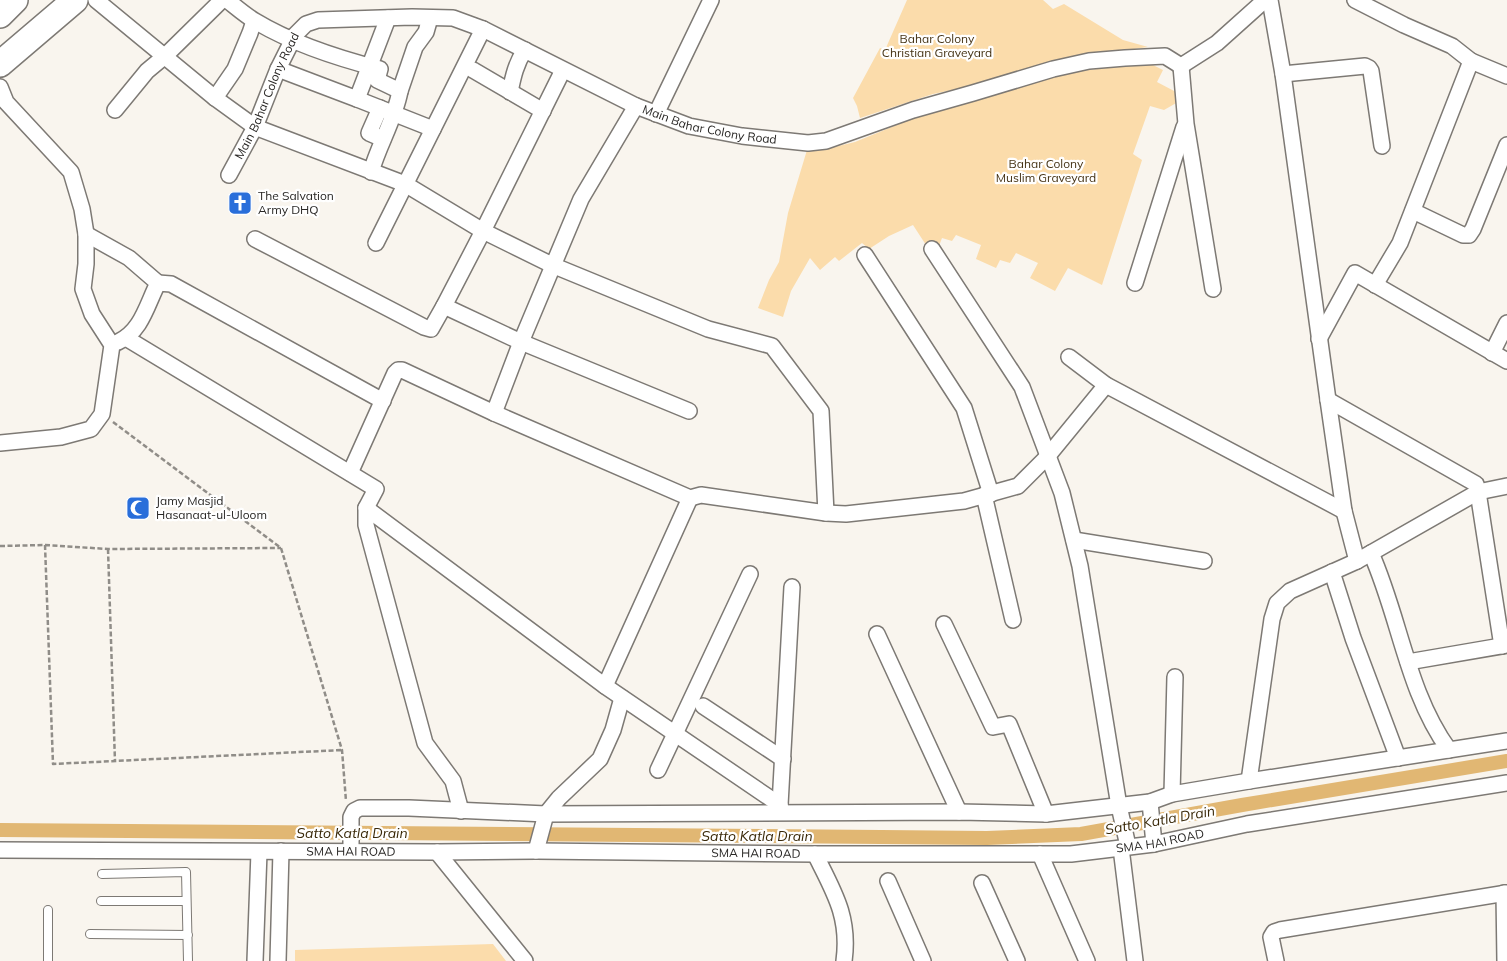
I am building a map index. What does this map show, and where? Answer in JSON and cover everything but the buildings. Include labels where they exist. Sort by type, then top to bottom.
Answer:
[{"type":"main road","points":[[0,15],[15,0]]},
{"type":"main road","points":[[0,64],[92,1]]},
{"type":"street","points":[[114,110],[147,71],[222,0]]},
{"type":"street","points":[[227,0],[254,21],[292,40],[342,59],[380,69],[377,80],[400,91]]},
{"type":"street","points":[[656,114],[711,0]]},
{"type":"street","points":[[1213,289],[1186,124],[1181,66],[1217,43],[1265,0]]},
{"type":"street","points":[[1270,0],[1283,74],[1344,511],[1357,561]]},
{"type":"street","points":[[1355,0],[1404,25],[1452,46],[1471,61],[1507,76]]},
{"type":"street","points":[[92,1],[165,56],[215,98],[255,127],[405,184],[483,231],[552,265],[708,329],[772,346],[821,411],[826,513]]},
{"type":"street","points":[[357,99],[388,18]]},
{"type":"street","points":[[371,172],[383,139],[387,110],[398,102],[415,47],[426,32],[430,18]]},
{"type":"street","name":"Main Bahar Colony Road","points":[[229,175],[255,127],[278,69],[292,40],[306,24],[318,20],[453,18],[483,29],[636,106],[689,126],[742,136],[808,143],[826,141],[913,110],[1071,65],[1116,58],[1165,56],[1181,66]]},
{"type":"street","points":[[215,98],[235,69],[254,21]]},
{"type":"street","points":[[376,243],[483,29]]},
{"type":"street","points":[[510,92],[518,60],[525,50]]},
{"type":"street","points":[[1375,285],[1400,243],[1471,61]]},
{"type":"street","points":[[1283,74],[1365,66],[1369,68],[1382,146]]},
{"type":"street","points":[[278,69],[433,129]]},
{"type":"street","points":[[473,70],[543,111]]},
{"type":"street","points":[[255,239],[431,329],[483,231],[563,70]]},
{"type":"street","points":[[0,86],[6,102],[71,172],[82,209],[86,234],[86,264],[82,289],[92,314],[112,345],[102,414],[91,429],[61,437],[0,443]]},
{"type":"street","points":[[494,413],[552,265],[581,199],[636,106]]},
{"type":"street","points":[[1135,283],[1186,124]]},
{"type":"street","points":[[1413,211],[1463,235],[1469,235],[1507,145]]},
{"type":"street","points":[[86,234],[129,258],[158,283],[171,284],[383,401]]},
{"type":"street","points":[[932,249],[1022,387],[1062,493],[1080,566],[1120,811],[1125,844],[1135,961]]},
{"type":"street","points":[[864,255],[964,408],[987,495],[1013,620]]},
{"type":"street","points":[[1319,340],[1355,273],[1507,361]]},
{"type":"street","points":[[112,345],[126,338],[139,323],[158,283]]},
{"type":"street","points":[[444,306],[521,342],[689,411]]},
{"type":"street","points":[[1492,353],[1507,323]]},
{"type":"street","points":[[126,338],[376,489],[366,508],[366,525],[425,743],[453,781],[461,811]]},
{"type":"street","points":[[1069,357],[1106,385],[1344,511]]},
{"type":"street","points":[[350,473],[395,373],[398,370],[402,370],[494,413],[690,498],[701,494],[826,513],[846,514],[964,501],[1018,486],[1047,457],[1106,385]]},
{"type":"street","points":[[1328,400],[1476,484],[1505,645],[1408,662]]},
{"type":"street","points":[[1250,781],[1272,619],[1277,603],[1290,591],[1357,561],[1478,492],[1507,486]]},
{"type":"street","points":[[605,686],[690,498]]},
{"type":"street","points":[[366,508],[605,686],[782,809]]},
{"type":"street","points":[[1074,540],[1204,561]]},
{"type":"street","points":[[1371,553],[1380,574],[1424,707],[1432,725],[1449,750]]},
{"type":"street","points":[[1332,572],[1359,656],[1398,758]]},
{"type":"street","points":[[658,770],[750,574]]},
{"type":"street","points":[[782,809],[792,587]]},
{"type":"street","points":[[944,624],[993,727],[1009,724],[1046,814]]},
{"type":"street","points":[[877,634],[959,812]]},
{"type":"street","points":[[1172,794],[1175,677]]},
{"type":"street","points":[[538,847],[544,819],[559,798],[600,759],[613,730],[622,698]]},
{"type":"street","points":[[703,706],[783,759]]},
{"type":"street","points":[[351,848],[350,817],[354,811],[360,808],[461,811],[544,819],[782,809],[1046,814],[1120,811],[1151,808],[1172,794],[1507,741]]},
{"type":"street","name":"SMA HAI ROAD","points":[[0,850],[259,852],[351,848],[437,852],[538,847],[815,854],[1071,854],[1507,783]]},
{"type":"street","points":[[1151,808],[1154,839]]},
{"type":"street","points":[[278,961],[281,851]]},
{"type":"street","points":[[255,961],[259,852]]},
{"type":"street","points":[[437,852],[525,961]]},
{"type":"street","points":[[815,854],[838,902],[845,928],[844,961]]},
{"type":"street","points":[[1040,854],[1087,961]]},
{"type":"street","points":[[888,881],[923,961]]},
{"type":"street","points":[[982,883],[1017,961]]},
{"type":"street","points":[[1276,961],[1271,936],[1274,932],[1280,930],[1506,893],[1505,961]]},
{"type":"lane","points":[[102,874],[186,872],[188,961]]},
{"type":"lane","points":[[101,901],[186,901]]},
{"type":"lane","points":[[47,961],[48,910]]},
{"type":"lane","points":[[90,934],[188,935]]},
{"type":"path","points":[[102,414],[281,548],[342,750],[346,812],[350,817]]},
{"type":"path","points":[[0,546],[45,545],[108,549],[281,548]]},
{"type":"path","points":[[45,545],[54,764],[342,750]]},
{"type":"path","points":[[108,549],[115,762]]},
{"type":"green space","name":"Bahar Colony Christian Graveyard","points":[[907,0],[1043,0],[1053,9],[1064,4],[1123,40],[1148,47],[1079,57],[933,94],[860,118],[853,98],[880,48],[885,50]]},
{"type":"green space","name":"Bahar Colony Muslim Graveyard","points":[[1149,63],[1163,70],[1157,82],[1176,92],[1178,102],[1164,110],[1150,106],[1133,154],[1142,160],[1102,285],[1068,268],[1055,291],[1030,278],[1038,263],[1016,253],[1010,263],[1000,260],[996,268],[976,259],[981,245],[956,235],[952,241],[942,238],[939,246],[926,245],[913,225],[889,236],[869,249],[862,243],[839,261],[835,257],[820,270],[810,258],[791,291],[783,317],[758,308],[769,280],[779,262],[788,213],[807,150],[826,149],[855,142],[931,111],[1056,75]]},
{"type":"green space","points":[[493,944],[506,961],[295,961],[295,950]]},
{"type":"waterway","name":"Satto Katla Drain","points":[[0,830],[987,838],[1081,834],[1507,761]]},
{"type":"place","name":"The Salvation Army DHQ","points":[[240,203]]},
{"type":"place","name":"Jamy Masjid Hasanaat-ul-Uloom","points":[[138,508]]}]
